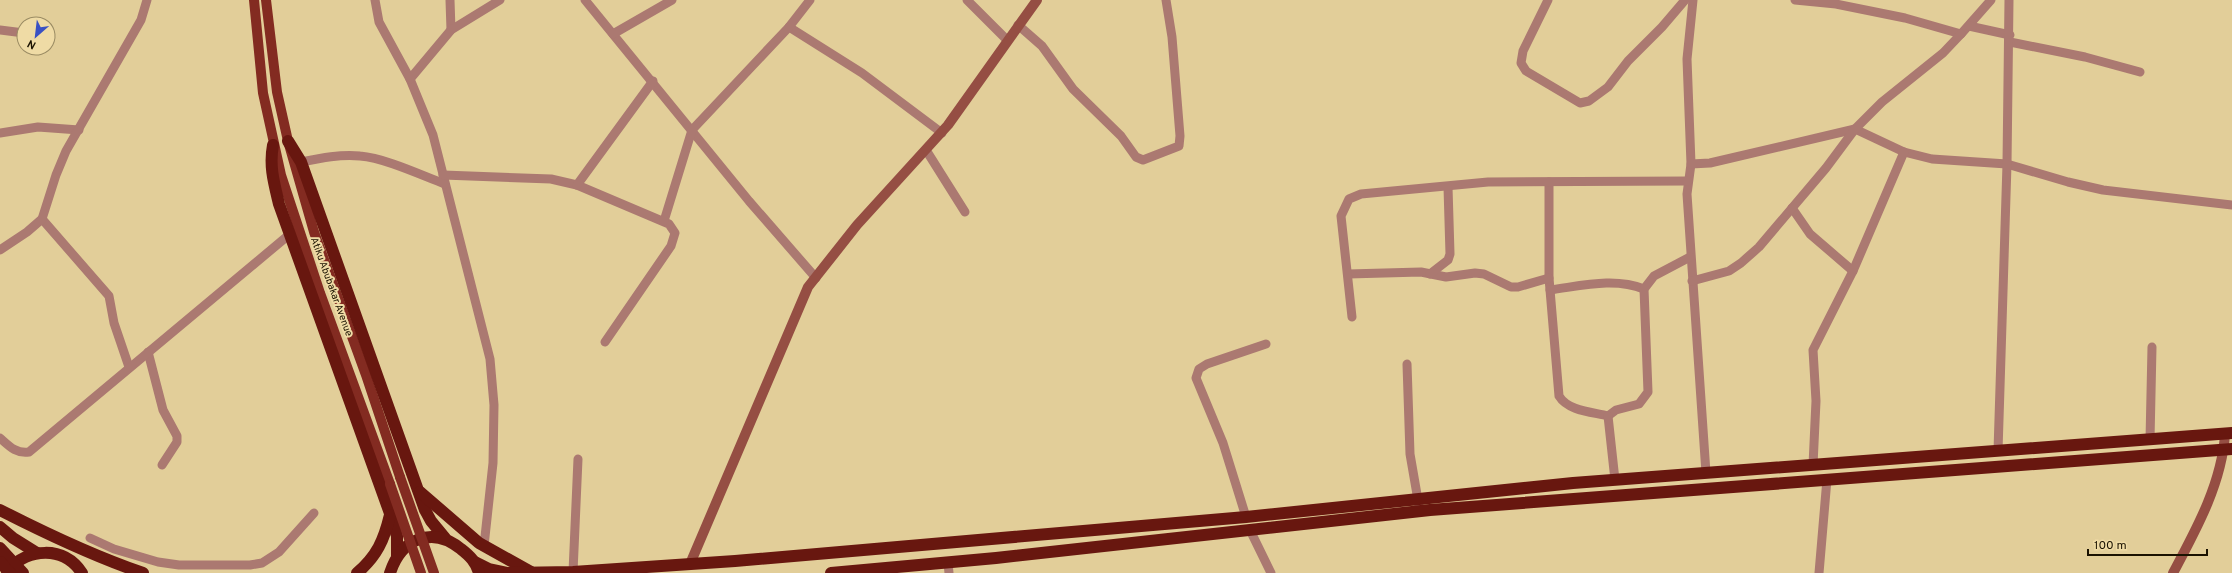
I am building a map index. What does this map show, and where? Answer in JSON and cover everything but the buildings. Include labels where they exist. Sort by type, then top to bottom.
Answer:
[{"type":"highway","points":[[288,141],[302,162],[418,491],[431,521],[445,538]]},
{"type":"highway","points":[[273,144],[270,159],[271,171],[290,234],[397,536],[397,556],[390,573]]},
{"type":"highway","points":[[831,573],[948,568],[1250,530],[1419,505],[1615,480],[2229,434]]},
{"type":"highway","points":[[397,556],[414,541],[421,538],[437,536],[454,543],[477,568],[509,573],[573,572],[690,564],[1246,517],[1827,479],[2228,449]]},
{"type":"highway","points":[[418,491],[461,529],[484,546],[532,572]]},
{"type":"highway","points":[[0,510],[43,533],[95,556],[143,573]]},
{"type":"highway","points":[[356,573],[372,559],[382,544],[390,514]]},
{"type":"highway","points":[[0,527],[13,538],[37,553]]},
{"type":"highway","points":[[0,548],[23,573]]},
{"type":"highway","points":[[6,573],[15,562],[25,556],[37,553],[52,553],[66,557],[77,566],[82,573]]},
{"type":"highway","points":[[0,562],[10,573]]},
{"type":"main road","name":"Atiku Abubakar Avenue","points":[[254,0],[262,93],[273,144],[290,206],[390,484],[420,573]]},
{"type":"main road","name":"Atiku Abubakar Avenue","points":[[266,0],[277,92],[288,141],[314,232],[366,375],[434,573]]},
{"type":"street","points":[[0,250],[27,232],[42,219],[56,175],[66,151],[141,20],[147,0]]},
{"type":"street","points":[[375,0],[379,22],[410,80],[433,135],[490,359],[494,405],[493,463],[484,546]]},
{"type":"street","points":[[450,0],[452,30]]},
{"type":"street","points":[[410,80],[452,30],[500,0]]},
{"type":"street","points":[[585,0],[653,81],[749,201],[816,278]]},
{"type":"street","points":[[613,34],[672,0]]},
{"type":"street","points":[[664,221],[692,130],[789,27],[810,0]]},
{"type":"street","points":[[966,0],[1007,40]]},
{"type":"street","points":[[690,564],[808,288],[857,225],[942,133],[1037,0]]},
{"type":"street","points":[[1018,25],[1042,46],[1073,89],[1121,136],[1136,157],[1143,160],[1179,146],[1180,136],[1172,37],[1166,0]]},
{"type":"street","points":[[1548,0],[1523,51],[1521,64],[1526,70],[1580,103],[1589,101],[1608,87],[1685,0]]},
{"type":"street","points":[[1693,0],[1687,59],[1691,164],[1687,194],[1690,257],[1706,473]]},
{"type":"street","points":[[1794,0],[1836,4],[1936,25],[1961,34]]},
{"type":"street","points":[[1692,281],[1730,271],[1759,247],[1826,168],[1855,129],[1882,102],[1943,52],[1969,26],[1991,0]]},
{"type":"street","points":[[1998,451],[2007,164],[2010,38],[2009,0]]},
{"type":"street","points":[[1969,26],[2140,72]]},
{"type":"street","points":[[789,27],[862,73],[942,133]]},
{"type":"street","points":[[0,30],[16,32]]},
{"type":"street","points":[[577,185],[653,81]]},
{"type":"street","points":[[0,133],[38,127],[79,130]]},
{"type":"street","points":[[1691,164],[1718,161],[1855,129],[1904,152],[1932,159],[2007,164],[2068,182],[2103,190],[2232,205]]},
{"type":"street","points":[[926,150],[965,212]]},
{"type":"street","points":[[1813,465],[1816,401],[1813,350],[1853,271],[1904,152]]},
{"type":"street","points":[[302,162],[334,156],[360,156],[373,158],[444,179],[551,179],[577,185],[664,221],[676,233],[671,246],[605,342]]},
{"type":"street","points":[[1352,317],[1341,216],[1349,199],[1361,194],[1448,187],[1488,182],[1688,181]]},
{"type":"street","points":[[1549,182],[1549,278],[1560,396],[1563,402],[1574,408],[1608,416]]},
{"type":"street","points":[[1430,274],[1448,260],[1450,254],[1448,187]]},
{"type":"street","points":[[1792,208],[1810,234],[1853,271]]},
{"type":"street","points":[[42,219],[109,296],[114,323],[129,367]]},
{"type":"street","points":[[0,438],[16,451],[29,452],[290,234]]},
{"type":"street","points":[[1608,416],[1616,410],[1639,404],[1648,392],[1644,288],[1654,276],[1690,257]]},
{"type":"street","points":[[1348,274],[1421,272],[1446,277],[1475,272],[1484,274],[1511,287],[1518,287],[1549,278]]},
{"type":"street","points":[[1550,290],[1612,282],[1632,284],[1644,288]]},
{"type":"street","points":[[1246,517],[1222,443],[1196,378],[1199,369],[1207,364],[1266,344]]},
{"type":"street","points":[[2150,440],[2152,347]]},
{"type":"street","points":[[148,352],[163,410],[177,436],[177,442],[162,465]]},
{"type":"street","points":[[1407,364],[1410,454],[1419,505]]},
{"type":"street","points":[[1608,416],[1615,480]]},
{"type":"street","points":[[2173,573],[2194,533],[2228,449],[2229,434]]},
{"type":"street","points":[[573,572],[578,458]]},
{"type":"street","points":[[1819,573],[1827,479]]},
{"type":"street","points":[[90,538],[114,549],[179,564],[262,563],[279,552],[314,513]]},
{"type":"street","points":[[1250,530],[1271,573]]},
{"type":"street","points":[[262,563],[262,573]]}]
